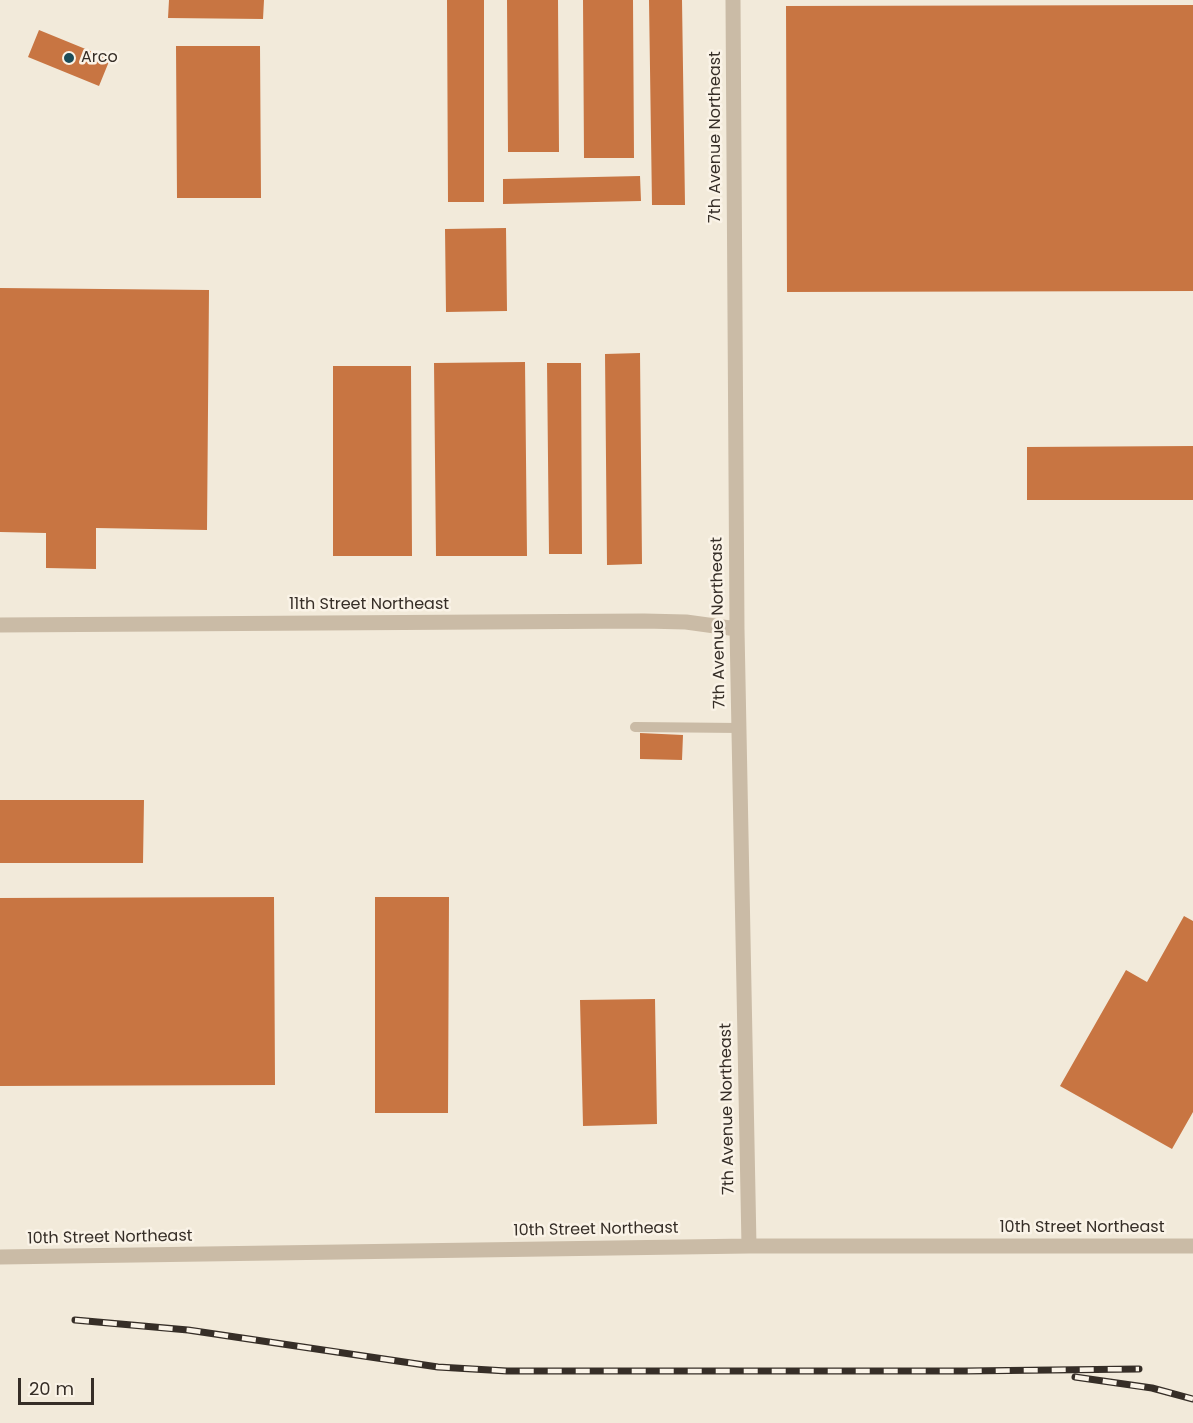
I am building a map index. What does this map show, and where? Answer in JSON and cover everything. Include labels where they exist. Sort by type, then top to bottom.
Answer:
[{"type":"street","name":"7th Avenue Northeast","points":[[734,0],[737,628],[749,1246]]},
{"type":"street","name":"11th Street Northeast","points":[[0,626],[644,621],[686,622],[737,628]]},
{"type":"street","name":"10th Street Northeast","points":[[0,1257],[749,1246],[1193,1246]]},
{"type":"lane","points":[[635,727],[739,728]]},
{"type":"building","points":[[169,0],[264,0],[263,19],[168,18]]},
{"type":"building","points":[[447,0],[484,0],[484,202],[448,202]]},
{"type":"building","points":[[507,0],[558,0],[559,152],[508,152]]},
{"type":"building","points":[[583,0],[633,0],[634,158],[584,158]]},
{"type":"building","points":[[649,0],[682,0],[685,205],[652,205]]},
{"type":"building","points":[[1193,5],[1193,291],[787,292],[786,6]]},
{"type":"building","name":"Arco","points":[[39,30],[110,59],[99,86],[28,57]]},
{"type":"building","points":[[176,46],[260,46],[261,198],[177,198]]},
{"type":"building","points":[[640,176],[641,201],[503,204],[503,179]]},
{"type":"building","points":[[506,228],[507,311],[446,312],[445,229]]},
{"type":"building","points":[[0,288],[209,290],[207,530],[96,528],[96,569],[46,568],[46,533],[0,532]]},
{"type":"building","points":[[640,353],[642,564],[607,565],[605,354]]},
{"type":"building","points":[[525,362],[527,556],[436,556],[434,363]]},
{"type":"building","points":[[547,363],[581,363],[582,554],[549,554]]},
{"type":"building","points":[[333,366],[411,366],[412,556],[333,556]]},
{"type":"building","points":[[1193,446],[1193,500],[1027,500],[1027,447]]},
{"type":"building","points":[[640,733],[683,735],[682,760],[640,759]]},
{"type":"building","points":[[0,800],[144,800],[143,863],[0,863]]},
{"type":"building","points":[[274,897],[275,1085],[0,1086],[0,898]]},
{"type":"building","points":[[375,897],[449,897],[448,1113],[375,1113]]},
{"type":"building","points":[[1184,916],[1193,921],[1193,1112],[1172,1149],[1060,1086],[1126,970],[1147,982]]},
{"type":"building","points":[[655,999],[657,1124],[583,1126],[580,1000]]},
{"type":"railway","points":[[75,1320],[188,1330],[438,1367],[507,1371],[1139,1369]]},
{"type":"railway","points":[[1075,1377],[1152,1388],[1193,1399]]},
{"type":"place","name":"Arco","points":[[69,58]]}]
